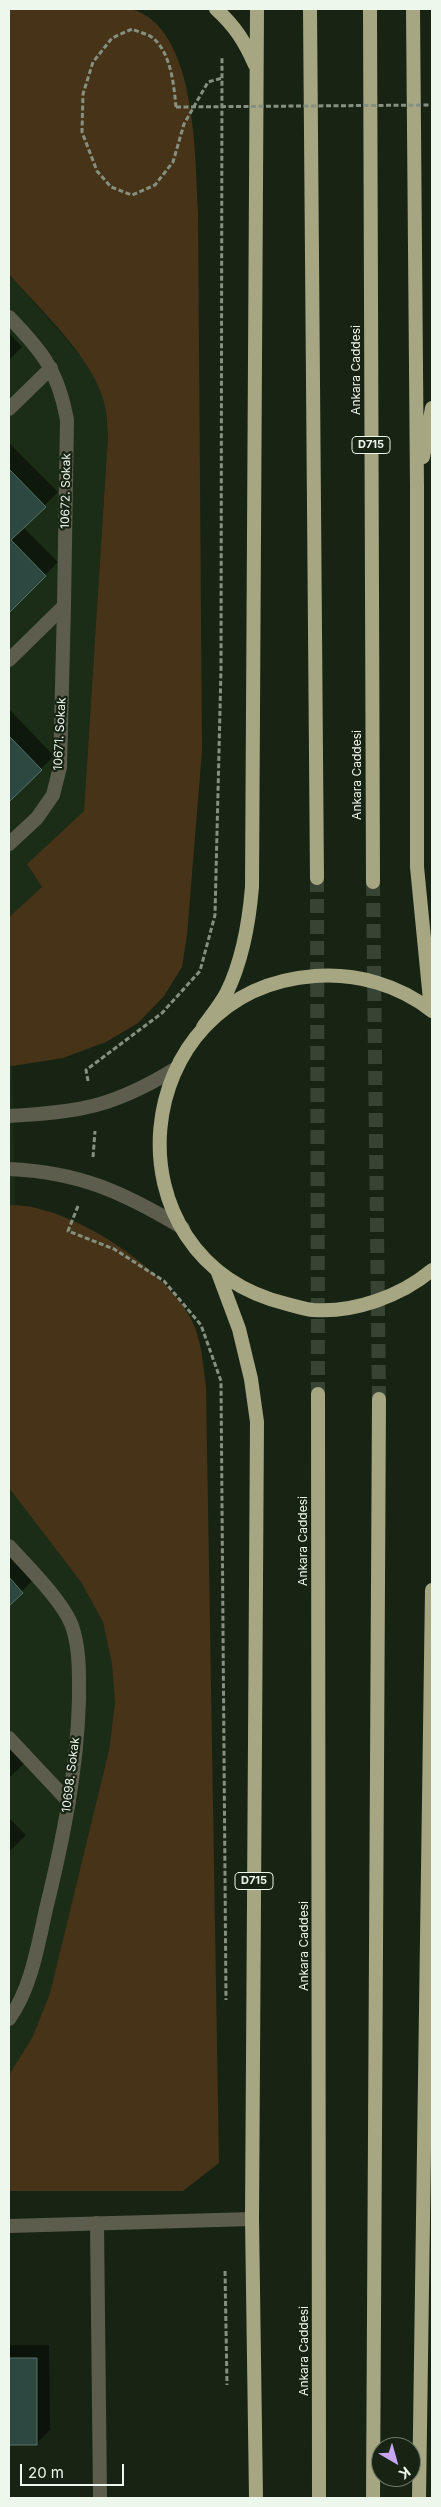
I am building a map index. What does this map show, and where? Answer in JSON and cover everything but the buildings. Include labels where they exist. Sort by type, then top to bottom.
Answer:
[{"type":"highway","points":[[216,9],[232,24],[245,42],[257,70]]},
{"type":"highway","points":[[257,9],[252,887],[249,924],[238,962],[226,993],[175,1069],[161,1114],[159,1161],[171,1207],[190,1241],[217,1270],[261,1297],[313,1310],[365,1306],[414,1286],[432,1270]]},
{"type":"highway","points":[[310,9],[317,878]]},
{"type":"highway","name":"Ankara Caddesi","points":[[370,9],[373,882]]},
{"type":"highway","points":[[414,9],[417,867],[432,1010]]},
{"type":"highway","points":[[417,487],[432,408]]},
{"type":"highway","points":[[203,1027],[243,996],[289,978],[339,974],[388,985],[432,1010]]},
{"type":"highway","name":"D715","points":[[217,1270],[239,1330],[251,1379],[257,1422],[252,2219],[256,2498]]},
{"type":"highway","name":"Ankara Caddesi","points":[[318,1394],[319,2498]]},
{"type":"highway","points":[[373,2498],[379,1399]]},
{"type":"highway","points":[[420,2498],[432,1590]]},
{"type":"street","name":"10672. Sokak","points":[[9,317],[37,346],[51,368],[62,392],[67,420],[64,606]]},
{"type":"street","points":[[9,409],[51,368]]},
{"type":"street","points":[[9,660],[64,606]]},
{"type":"street","name":"10671. Sokak","points":[[9,844],[37,818],[53,795],[60,768],[64,606]]},
{"type":"street","points":[[9,1116],[60,1113],[94,1107],[126,1096],[175,1069]]},
{"type":"street","points":[[9,1169],[56,1173],[87,1181],[142,1204],[183,1228]]},
{"type":"street","name":"10698. Sokak","points":[[9,1546],[61,1606],[73,1627],[79,1653],[77,1734],[69,1802],[32,1967],[23,1994],[10,2016]]},
{"type":"street","points":[[9,1738],[69,1802]]},
{"type":"street","points":[[9,2226],[252,2219]]},
{"type":"street","points":[[97,2223],[100,2498]]},
{"type":"path","points":[[222,78],[208,82],[184,124],[173,162],[155,185],[132,195],[111,187],[97,171],[82,132],[83,94],[93,62],[112,38],[132,29],[154,39],[168,60],[174,82],[176,108],[432,105]]},
{"type":"shaded area","points":[[9,9],[131,9],[153,21],[169,40],[180,66],[188,96],[196,159],[198,211],[202,751],[187,935],[182,967],[164,996],[138,1023],[106,1042],[63,1058],[12,1066],[9,1066],[9,917],[42,887],[27,864],[84,811],[108,436],[104,402],[88,367],[63,334],[9,274]]},
{"type":"shaded area","points":[[9,274],[84,360],[97,383],[105,403],[108,436],[84,811],[27,864],[42,887],[9,917]]},
{"type":"shaded area","points":[[9,1066],[12,1066],[15,1205],[9,1205]]},
{"type":"shaded area","points":[[9,1205],[32,1207],[59,1215],[113,1242],[138,1260],[161,1280],[179,1301],[192,1321],[202,1353],[206,1387],[219,2163],[183,2191],[9,2191],[9,2075],[32,2038],[50,1993],[109,1750],[115,1703],[112,1664],[103,1622],[81,1582],[9,1488]]},
{"type":"shaded area","points":[[9,1488],[81,1582],[103,1622],[112,1664],[115,1703],[109,1750],[50,1993],[32,2038],[9,2075]]},
{"type":"tunnel","points":[[317,878],[318,1394]]},
{"type":"tunnel","points":[[373,882],[379,1399]]}]
